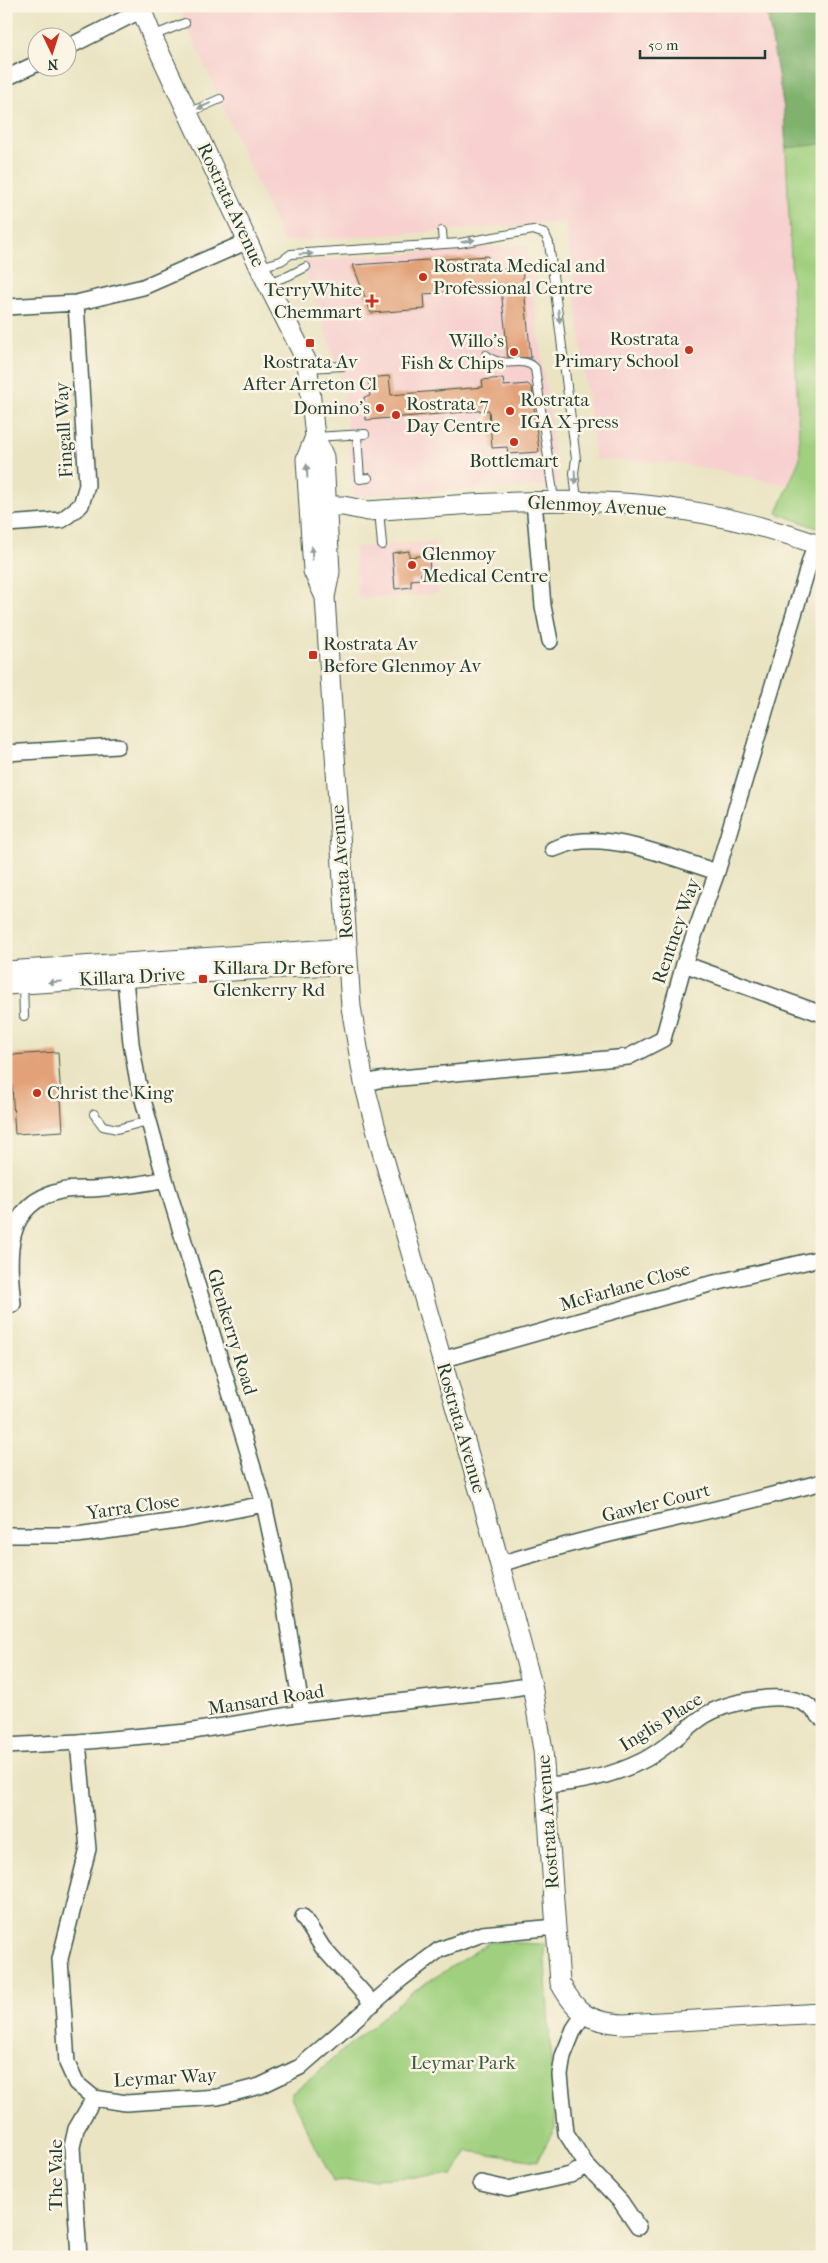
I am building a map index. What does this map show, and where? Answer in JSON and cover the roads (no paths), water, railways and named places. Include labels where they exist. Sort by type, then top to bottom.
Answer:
[{"type":"street","name":"Rostrata Avenue","points":[[141,8],[152,36],[309,368],[315,436],[324,457],[319,513],[330,572],[325,596],[351,1007],[364,1083],[440,1360],[500,1564],[532,1685],[539,1720],[546,1785],[560,1983],[571,2003],[584,2014],[604,2023],[624,2024],[822,2013]]},
{"type":"street","points":[[78,43],[141,8]]},
{"type":"street","points":[[6,78],[28,68]]},
{"type":"street","points":[[6,308],[76,303],[143,287],[248,241]]},
{"type":"street","name":"Fingall Way","points":[[6,524],[62,520],[81,505],[87,485],[76,303]]},
{"type":"street","points":[[534,501],[543,606],[550,641]]},
{"type":"street","name":"Glenmoy Avenue","points":[[319,513],[534,501],[637,504],[694,512],[752,525],[818,545]]},
{"type":"street","name":"Rentney Way","points":[[364,1083],[379,1080],[628,1058],[663,1039],[684,964],[717,872],[818,545]]},
{"type":"street","points":[[6,753],[117,746]]},
{"type":"street","points":[[553,849],[575,842],[604,842],[628,846],[717,872]]},
{"type":"street","name":"Killara Drive","points":[[14,977],[347,956]]},
{"type":"street","points":[[684,964],[822,1014]]},
{"type":"street","name":"Glenkerry Road","points":[[124,971],[131,1042],[148,1121],[264,1504],[282,1588],[302,1714]]},
{"type":"street","points":[[13,1304],[9,1269],[12,1240],[18,1217],[36,1200],[61,1190],[130,1186],[165,1179]]},
{"type":"street","name":"McFarlane Close","points":[[440,1360],[706,1285],[822,1258]]},
{"type":"street","name":"Gawler Court","points":[[500,1564],[646,1524],[784,1493],[822,1482]]},
{"type":"street","name":"Yarra Close","points":[[6,1535],[77,1535],[184,1520],[264,1504]]},
{"type":"street","name":"Mansard Road","points":[[6,1746],[78,1742],[187,1732],[302,1714],[532,1685]]},
{"type":"street","name":"Inglis Place","points":[[546,1785],[570,1783],[622,1770],[655,1754],[705,1715],[730,1704],[756,1700],[789,1699],[801,1702],[822,1719]]},
{"type":"street","name":"Leymar Way","points":[[78,1742],[88,1849],[60,1958],[67,2063],[76,2083],[94,2098],[126,2103],[218,2097],[260,2086],[300,2067],[401,1979],[439,1950],[482,1934],[556,1927]]},
{"type":"street","points":[[303,1917],[323,1948],[373,2004]]},
{"type":"street","points":[[584,2014],[574,2029],[563,2056],[560,2075],[566,2133],[587,2166],[621,2202],[638,2227]]},
{"type":"street","name":"The Vale","points":[[79,2257],[72,2147],[76,2129],[94,2098]]},
{"type":"street","points":[[482,2183],[508,2189],[570,2175],[587,2166]]},
{"type":"lane","points":[[152,36],[185,23]]},
{"type":"lane","points":[[188,113],[220,99]]},
{"type":"lane","points":[[264,275],[291,254],[460,243],[533,230],[544,234],[548,239],[576,459],[574,473],[577,502]]},
{"type":"lane","points":[[442,231],[443,244]]},
{"type":"lane","points":[[264,275],[288,276],[306,267]]},
{"type":"lane","points":[[486,355],[493,362],[504,364],[525,362],[535,368],[554,501]]},
{"type":"lane","points":[[309,368],[343,366]]},
{"type":"lane","points":[[315,436],[361,435],[360,479],[368,478]]},
{"type":"lane","points":[[540,465],[550,464]]},
{"type":"lane","points":[[374,510],[382,545]]},
{"type":"lane","points":[[14,977],[24,1016]]},
{"type":"lane","points":[[94,1114],[103,1126],[117,1129],[148,1121]]},
{"type":"place","name":"Rostrata Medical and Professional Centre","points":[[423,277]]},
{"type":"place","name":"TerryWhite Chemmart","points":[[372,301]]},
{"type":"place","name":"Rostrata Av After Arreton Cl","points":[[310,343]]},
{"type":"place","name":"Rostrata Primary School","points":[[689,350]]},
{"type":"place","name":"Willo's Fish & Chips","points":[[514,352]]},
{"type":"place","name":"Domino's","points":[[380,408]]},
{"type":"place","name":"Rostrata IGA X-press","points":[[510,411]]},
{"type":"place","name":"Rostrata 7 Day Centre","points":[[396,415]]},
{"type":"place","name":"Bottlemart","points":[[514,442]]},
{"type":"place","name":"Glenmoy Medical Centre","points":[[412,565]]},
{"type":"place","name":"Rostrata Av Before Glenmoy Av","points":[[313,655]]},
{"type":"place","name":"Killara Dr Before Glenkerry Rd","points":[[203,979]]},
{"type":"place","name":"Christ the King","points":[[37,1093]]},
{"type":"park label","name":"Leymar Park","points":[[463,2063]]}]
